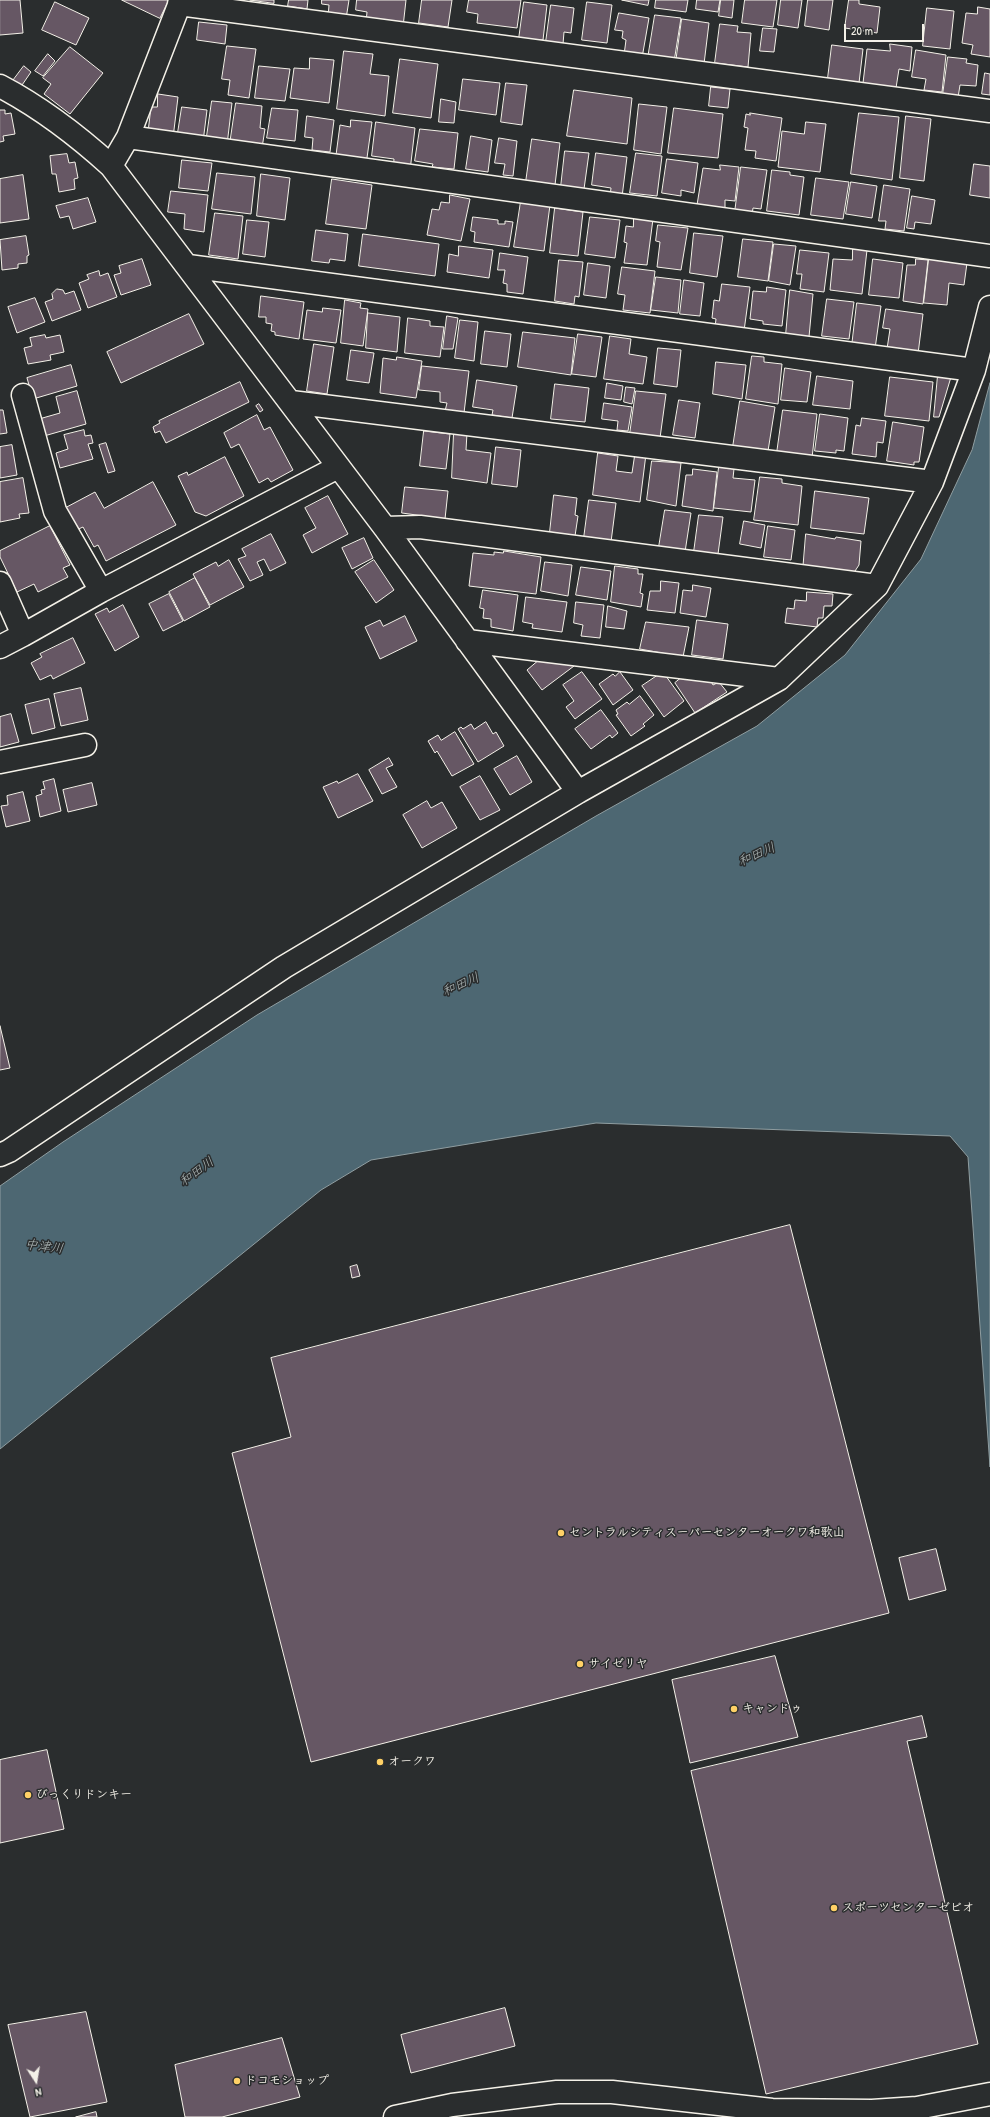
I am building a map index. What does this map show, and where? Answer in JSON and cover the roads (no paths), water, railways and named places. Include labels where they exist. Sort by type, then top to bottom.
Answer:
[{"type":"street","points":[[111,166],[128,137],[180,2],[990,111]]},
{"type":"street","points":[[0,86],[21,97],[93,150],[111,166],[385,528],[578,792]]},
{"type":"street","points":[[128,137],[990,256]]},
{"type":"street","points":[[188,266],[974,370]]},
{"type":"street","points":[[0,1155],[9,1151],[284,967],[578,792],[779,679],[877,586],[932,482],[974,370],[990,307]]},
{"type":"street","points":[[23,395],[56,511],[101,591]]},
{"type":"street","points":[[291,402],[932,482]]},
{"type":"street","points":[[0,647],[101,591],[338,467]]},
{"type":"street","points":[[385,528],[420,527],[877,586]]},
{"type":"street","points":[[0,583],[23,635]]},
{"type":"street","points":[[467,642],[779,679]]},
{"type":"street","points":[[0,762],[85,745]]},
{"type":"street","points":[[395,2117],[452,2105],[557,2092],[612,2092],[780,2110],[872,2111],[917,2108],[990,2094]]},
{"type":"water","points":[[990,383],[990,1467],[968,1157],[950,1136],[596,1123],[371,1160],[321,1190],[0,1449],[0,1186],[63,1142],[257,1015],[596,816],[757,726],[845,655],[921,559],[972,450]]},
{"type":"place","name":"セントラルシティスーパーセンターオークワ和歌山","points":[[561,1533]]},
{"type":"place","name":"サイゼリヤ","points":[[580,1664]]},
{"type":"place","name":"キャンドゥ","points":[[734,1709]]},
{"type":"place","name":"オークワ","points":[[380,1762]]},
{"type":"place","name":"びっくりドンキー","points":[[28,1795]]},
{"type":"place","name":"スポーツセンターゼビオ","points":[[834,1908]]},
{"type":"place","name":"ドコモショップ","points":[[237,2081]]},
{"type":"water label","name":"和田川","points":[[757,855]]},
{"type":"water label","name":"和田川","points":[[461,985]]},
{"type":"water label","name":"和田川","points":[[197,1172]]},
{"type":"water label","name":"中津川","points":[[44,1247]]}]
